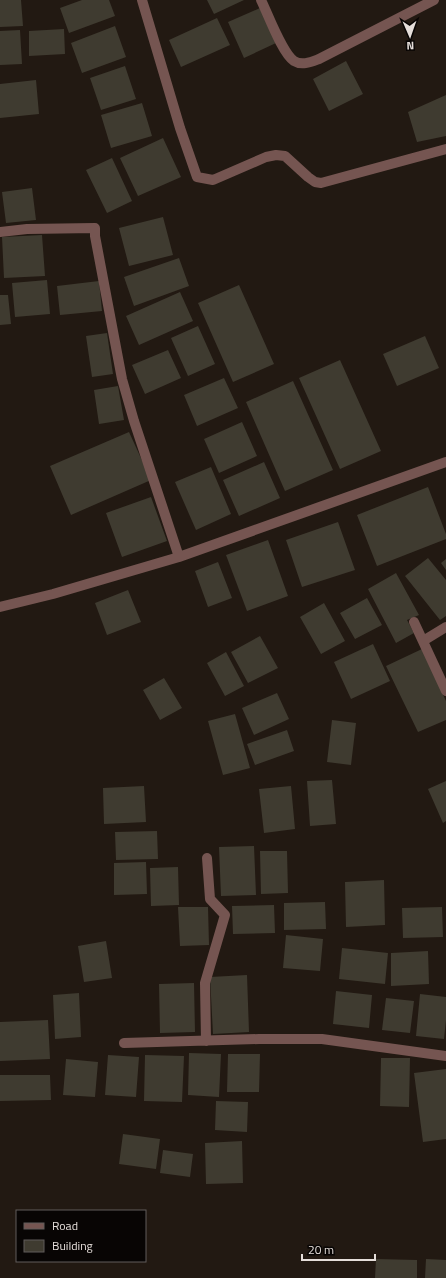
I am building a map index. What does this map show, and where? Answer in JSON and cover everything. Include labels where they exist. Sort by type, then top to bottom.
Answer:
[{"type":"street","points":[[142,0],[180,128],[198,177],[213,180],[266,157],[276,155],[285,156],[308,177],[315,182],[321,183],[446,149]]},
{"type":"street","points":[[261,0],[286,54],[295,62],[305,63],[319,59],[434,0]]},
{"type":"street","points":[[0,232],[95,228],[95,236],[122,379],[138,434],[179,557]]},
{"type":"street","points":[[0,607],[53,594],[179,557],[446,462]]},
{"type":"street","points":[[414,622],[446,691]]},
{"type":"street","points":[[423,641],[446,627]]},
{"type":"street","points":[[206,1041],[205,983],[225,914],[210,898],[207,858]]},
{"type":"street","points":[[124,1044],[322,1039],[446,1056]]},
{"type":"building","points":[[0,0],[21,0],[23,26],[0,27]]},
{"type":"building","points":[[82,0],[109,0],[115,16],[69,33],[60,8]]},
{"type":"building","points":[[207,0],[244,0],[214,14]]},
{"type":"building","points":[[260,8],[276,43],[244,58],[228,22]]},
{"type":"building","points":[[217,18],[230,45],[181,67],[169,40]]},
{"type":"building","points":[[115,26],[126,57],[82,73],[71,43]]},
{"type":"building","points":[[64,29],[65,54],[29,56],[29,31]]},
{"type":"building","points":[[20,30],[22,64],[0,65],[0,31]]},
{"type":"building","points":[[346,61],[363,94],[329,111],[313,79]]},
{"type":"building","points":[[125,66],[136,99],[101,110],[90,78]]},
{"type":"building","points":[[36,80],[39,114],[0,118],[0,84]]},
{"type":"building","points":[[446,95],[446,136],[417,142],[408,112]]},
{"type":"building","points":[[142,103],[152,136],[111,148],[101,115]]},
{"type":"building","points":[[163,138],[181,177],[138,196],[120,158]]},
{"type":"building","points":[[112,158],[132,201],[107,213],[86,170]]},
{"type":"building","points":[[32,188],[36,220],[6,223],[2,192]]},
{"type":"building","points":[[163,217],[173,255],[129,266],[119,228]]},
{"type":"building","points":[[42,235],[45,276],[4,278],[2,237]]},
{"type":"building","points":[[179,258],[189,286],[134,306],[124,277]]},
{"type":"building","points":[[47,280],[50,314],[15,317],[12,283]]},
{"type":"building","points":[[99,281],[102,311],[60,315],[57,286]]},
{"type":"building","points":[[239,285],[274,364],[233,382],[198,303]]},
{"type":"building","points":[[180,292],[193,321],[139,345],[126,316]]},
{"type":"building","points":[[0,295],[8,295],[11,324],[0,325]]},
{"type":"building","points":[[198,326],[215,364],[188,376],[171,338]]},
{"type":"building","points":[[107,333],[113,374],[92,377],[86,336]]},
{"type":"building","points":[[425,336],[439,368],[397,386],[383,354]]},
{"type":"building","points":[[168,350],[181,378],[145,394],[132,365]]},
{"type":"building","points":[[340,360],[381,451],[340,469],[299,378]]},
{"type":"building","points":[[224,378],[238,408],[197,426],[184,395]]},
{"type":"building","points":[[293,381],[333,470],[285,491],[246,402]]},
{"type":"building","points":[[118,386],[124,420],[99,424],[94,390]]},
{"type":"building","points":[[242,422],[257,456],[219,473],[204,439]]},
{"type":"building","points":[[129,432],[151,480],[71,515],[50,466]]},
{"type":"building","points":[[264,462],[280,498],[239,516],[223,480]]},
{"type":"building","points":[[211,467],[231,514],[196,530],[175,482]]},
{"type":"building","points":[[428,487],[446,534],[446,539],[377,566],[357,515]]},
{"type":"building","points":[[151,497],[167,541],[122,557],[106,513]]},
{"type":"building","points":[[338,522],[355,570],[302,587],[286,540]]},
{"type":"building","points":[[268,540],[288,596],[247,611],[226,555]]},
{"type":"building","points":[[428,558],[446,580],[446,616],[440,620],[405,576]]},
{"type":"building","points":[[446,559],[446,570],[441,563]]},
{"type":"building","points":[[218,562],[232,598],[208,607],[195,571]]},
{"type":"building","points":[[396,573],[419,615],[407,620],[414,633],[396,643],[368,589]]},
{"type":"building","points":[[128,590],[141,622],[107,635],[95,603]]},
{"type":"building","points":[[367,598],[382,625],[355,639],[340,613]]},
{"type":"building","points":[[324,603],[345,641],[321,654],[300,617]]},
{"type":"building","points":[[260,636],[278,668],[248,683],[231,652]]},
{"type":"building","points":[[373,644],[390,681],[351,699],[334,662]]},
{"type":"building","points":[[422,649],[446,701],[446,720],[418,732],[386,666]]},
{"type":"building","points":[[226,652],[244,686],[225,696],[207,663]]},
{"type":"building","points":[[164,678],[182,708],[160,720],[143,690]]},
{"type":"building","points":[[277,693],[289,719],[254,735],[242,708]]},
{"type":"building","points":[[235,714],[250,768],[223,775],[208,721]]},
{"type":"building","points":[[332,720],[356,723],[351,765],[327,762]]},
{"type":"building","points":[[287,730],[294,751],[255,765],[247,744]]},
{"type":"building","points":[[332,780],[336,824],[310,826],[307,781]]},
{"type":"building","points":[[446,781],[446,821],[443,823],[428,789]]},
{"type":"building","points":[[144,786],[146,822],[104,824],[103,788]]},
{"type":"building","points":[[291,786],[295,829],[264,833],[259,789]]},
{"type":"building","points":[[157,831],[158,859],[116,860],[115,832]]},
{"type":"building","points":[[254,846],[256,895],[221,896],[219,847]]},
{"type":"building","points":[[260,851],[287,851],[288,893],[261,894]]},
{"type":"building","points":[[146,862],[147,894],[114,895],[114,863]]},
{"type":"building","points":[[178,867],[179,905],[151,906],[150,868]]},
{"type":"building","points":[[384,880],[385,925],[346,927],[345,882]]},
{"type":"building","points":[[325,902],[326,929],[284,930],[284,903]]},
{"type":"building","points":[[274,905],[275,933],[233,934],[232,906]]},
{"type":"building","points":[[178,907],[208,907],[209,945],[180,946]]},
{"type":"building","points":[[442,907],[443,937],[403,938],[402,908]]},
{"type":"building","points":[[286,935],[323,939],[320,971],[283,968]]},
{"type":"building","points":[[106,941],[112,978],[84,982],[78,946]]},
{"type":"building","points":[[342,948],[388,953],[385,984],[339,979]]},
{"type":"building","points":[[428,951],[429,984],[391,986],[391,953]]},
{"type":"building","points":[[247,975],[249,1032],[213,1034],[210,977]]},
{"type":"building","points":[[194,983],[195,1032],[160,1033],[159,984]]},
{"type":"building","points":[[336,991],[372,995],[369,1028],[333,1024]]},
{"type":"building","points":[[79,993],[81,1037],[55,1039],[53,995]]},
{"type":"building","points":[[420,994],[446,997],[444,1039],[416,1036]]},
{"type":"building","points":[[386,998],[414,1001],[410,1033],[382,1030]]},
{"type":"building","points":[[48,1020],[50,1059],[0,1061],[0,1022]]},
{"type":"building","points":[[189,1053],[221,1054],[219,1097],[188,1095]]},
{"type":"building","points":[[228,1054],[260,1054],[259,1092],[227,1092]]},
{"type":"building","points":[[108,1055],[139,1057],[136,1097],[105,1095]]},
{"type":"building","points":[[145,1055],[184,1056],[182,1102],[144,1101]]},
{"type":"building","points":[[381,1058],[410,1058],[409,1107],[380,1106]]},
{"type":"building","points":[[66,1059],[98,1062],[95,1097],[63,1095]]},
{"type":"building","points":[[446,1069],[446,1139],[423,1142],[414,1073]]},
{"type":"building","points":[[0,1075],[50,1075],[51,1100],[0,1101]]},
{"type":"building","points":[[216,1101],[248,1102],[247,1132],[215,1130]]},
{"type":"building","points":[[123,1134],[160,1139],[156,1169],[119,1164]]},
{"type":"building","points":[[242,1141],[243,1183],[206,1184],[205,1143]]},
{"type":"building","points":[[163,1150],[193,1154],[190,1177],[160,1173]]},
{"type":"building","points":[[376,1259],[417,1260],[417,1278],[375,1278]]},
{"type":"building","points":[[426,1259],[446,1260],[446,1278],[425,1278]]}]
